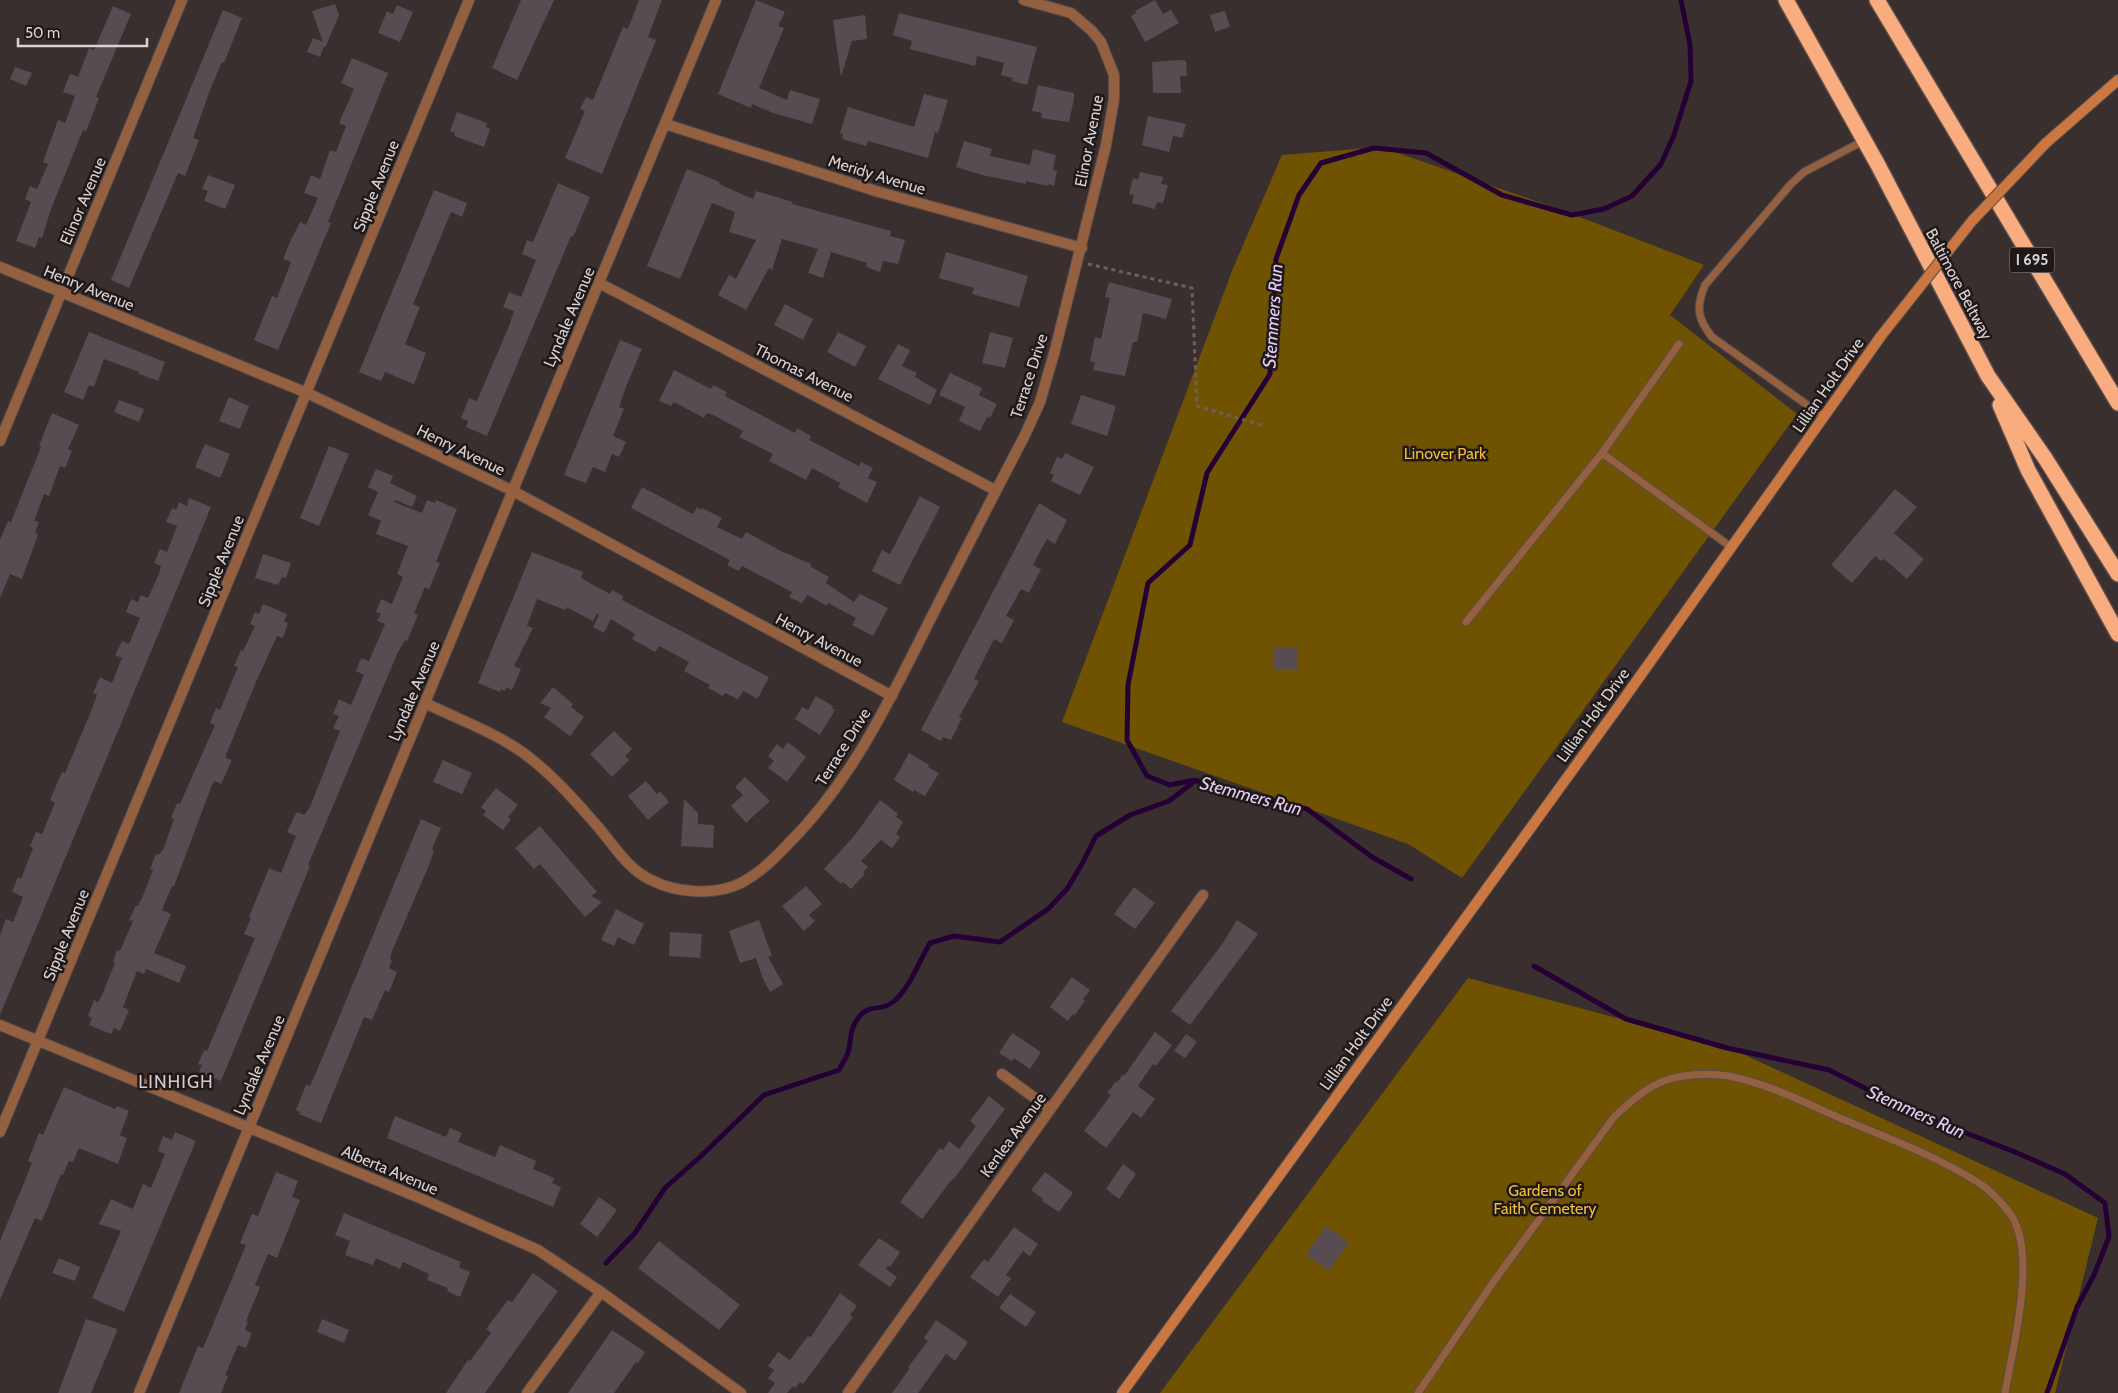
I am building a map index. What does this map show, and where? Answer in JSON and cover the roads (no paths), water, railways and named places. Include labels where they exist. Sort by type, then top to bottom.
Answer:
[{"type":"highway","name":"Baltimore Beltway","points":[[1786,0],[1865,140],[1988,376],[2045,458],[2118,574]]},
{"type":"highway","name":"I 695","points":[[1877,0],[2118,403]]},
{"type":"highway","points":[[1988,376],[2028,470],[2118,634]]},
{"type":"main road","name":"Lillian Holt Drive","points":[[1122,1393],[1881,336],[1972,221],[2046,143],[2118,80]]},
{"type":"street","name":"Elinor Avenue","points":[[0,441],[182,0]]},
{"type":"street","name":"Sipple Avenue","points":[[0,1132],[469,0]]},
{"type":"street","name":"Lyndale Avenue","points":[[139,1393],[716,0]]},
{"type":"street","name":"Elinor Avenue","points":[[1024,0],[1071,13],[1082,21],[1101,42],[1114,75],[1114,99],[1106,145],[1082,248]]},
{"type":"street","name":"Meridy Avenue","points":[[665,124],[879,192],[1082,248]]},
{"type":"street","name":"Terrace Drive","points":[[425,703],[494,736],[518,749],[535,762],[559,785],[619,853],[649,880],[686,890],[722,890],[739,884],[754,875],[773,860],[830,798],[852,766],[892,696],[1040,402],[1082,248]]},
{"type":"street","name":"Henry Avenue","points":[[0,267],[307,393],[512,492],[892,696]]},
{"type":"street","name":"Thomas Avenue","points":[[599,283],[995,490]]},
{"type":"street","name":"Kenlea Avenue","points":[[848,1393],[1203,895]]},
{"type":"street","name":"Alberta Avenue","points":[[0,1025],[422,1199],[538,1250],[601,1292],[740,1393]]},
{"type":"street","points":[[1002,1074],[1050,1109]]},
{"type":"street","points":[[527,1393],[601,1292]]},
{"type":"lane","points":[[1824,416],[1712,337],[1702,322],[1698,312],[1698,302],[1705,285],[1791,184],[1804,172],[1865,140]]},
{"type":"lane","points":[[1466,622],[1602,453],[1679,344]]},
{"type":"lane","points":[[1602,453],[1731,547]]},
{"type":"lane","points":[[1418,1393],[1494,1281],[1614,1117],[1637,1096],[1658,1083],[1684,1076],[1728,1076],[1766,1086],[1939,1160],[1981,1184],[2012,1217],[2020,1236],[2022,1258],[2020,1306],[2005,1393]]},
{"type":"waterway","name":"Stemmers Run","points":[[1411,879],[1372,857],[1307,809],[1219,788],[1195,780],[1170,785],[1147,776],[1127,740],[1128,685],[1148,583],[1190,545],[1207,473],[1270,374],[1276,259],[1299,195],[1321,163],[1374,148],[1426,153],[1502,195],[1572,215],[1604,209],[1632,196],[1661,164],[1674,135],[1691,81],[1690,45],[1681,0]]},
{"type":"waterway","points":[[606,1263],[635,1233],[665,1188],[764,1095],[839,1070],[848,1052],[851,1033],[856,1021],[867,1010],[886,1006],[896,999],[908,985],[930,943],[954,936],[1000,942],[1048,909],[1067,889],[1096,836],[1130,815],[1169,801],[1195,781]]},
{"type":"waterway","name":"Stemmers Run","points":[[1534,966],[1626,1019],[1727,1048],[1829,1070],[1912,1112],[2015,1152],[2065,1174],[2105,1203],[2109,1237],[2094,1275],[2077,1307],[2047,1393]]},
{"type":"district","name":"LINHIGH","points":[[176,1082]]},
{"type":"park label","name":"Linover Park","points":[[1445,453]]},
{"type":"park label","name":"Gardens of Faith Cemetery","points":[[1545,1199]]}]
